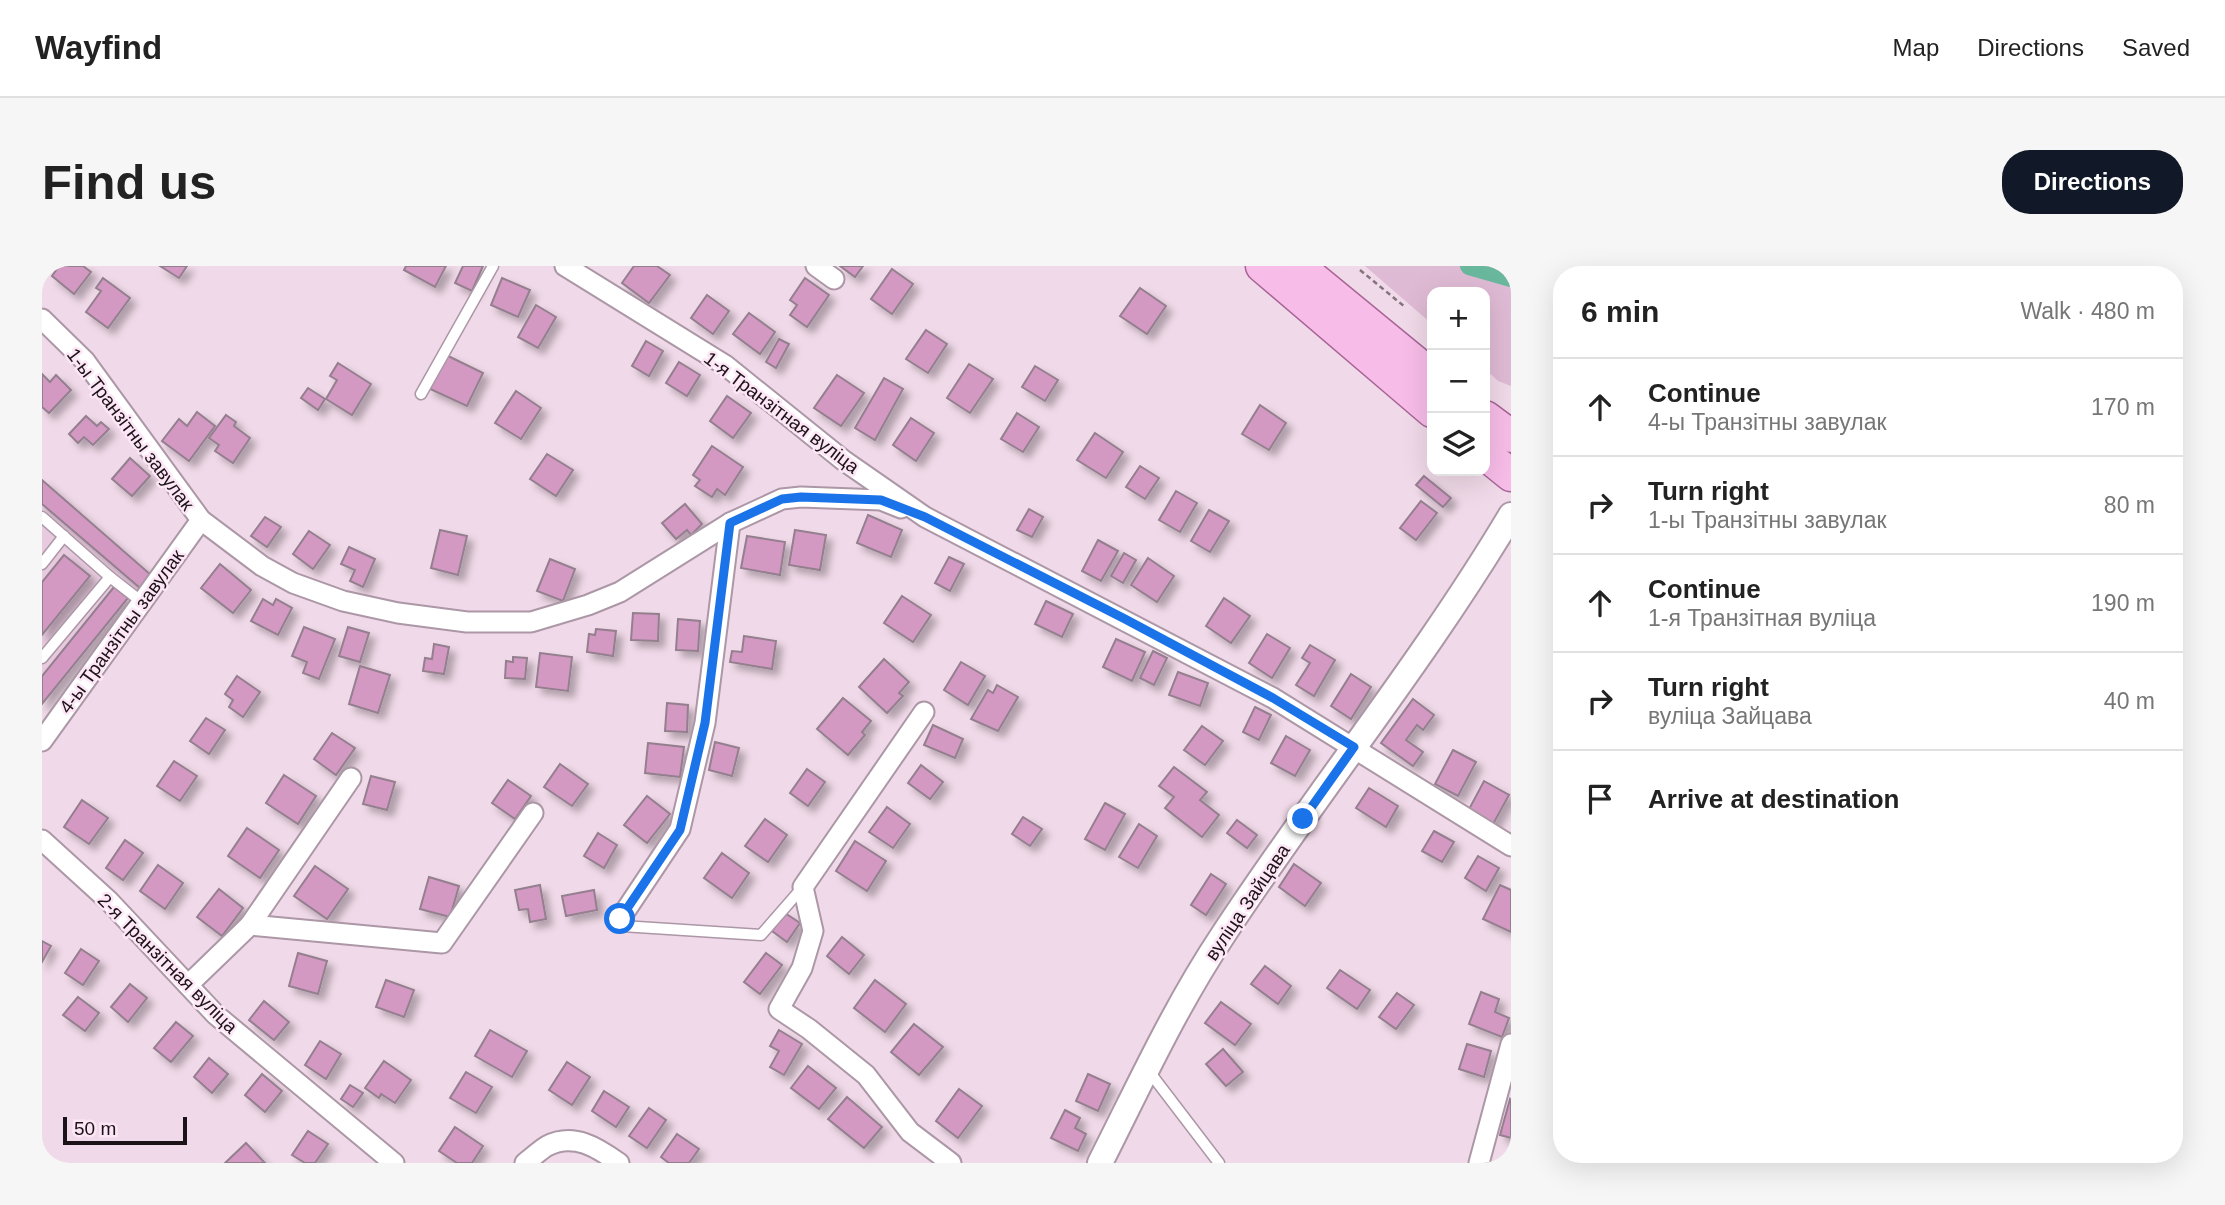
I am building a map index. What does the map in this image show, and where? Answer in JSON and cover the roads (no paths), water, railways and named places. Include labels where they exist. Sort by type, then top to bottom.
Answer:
[{"type":"main road","points":[[1262,266],[1427,407]]},
{"type":"main road","points":[[1309,272],[1427,372]]},
{"type":"main road","points":[[1490,421],[1511,436]]},
{"type":"main road","points":[[1490,458],[1511,475]]},
{"type":"street","name":"1-я Транзітная вуліца","points":[[565,266],[725,365],[844,460],[925,517],[1261,692],[1511,846]]},
{"type":"street","points":[[816,266],[834,279]]},
{"type":"street","name":"1-ы Транзітны завулак","points":[[42,320],[85,362],[201,520],[262,566],[293,583],[343,601],[398,613],[467,622],[531,622],[620,592],[730,523],[782,499],[801,497],[881,500],[925,517]]},
{"type":"street","name":"вуліца Зайцава","points":[[1100,1163],[1148,1070],[1164,1032],[1222,936],[1441,625],[1511,515]]},
{"type":"street","name":"4-ы Транзітны завулак","points":[[42,741],[201,520]]},
{"type":"street","points":[[620,919],[680,830],[705,723],[730,523]]},
{"type":"street","points":[[924,712],[803,887],[813,931],[802,968],[779,1009],[809,1028],[866,1075],[910,1132],[951,1163]]},
{"type":"street","points":[[188,985],[250,925],[351,778]]},
{"type":"street","points":[[250,925],[442,943],[533,813]]},
{"type":"street","name":"2-я Транзітная вуліца","points":[[42,840],[108,901],[216,1015],[394,1163]]},
{"type":"street","points":[[1479,1163],[1511,1044]]},
{"type":"street","points":[[525,1163],[547,1146],[578,1140],[598,1148],[619,1163]]},
{"type":"lane","points":[[421,394],[493,266]]},
{"type":"lane","points":[[42,517],[142,602]]},
{"type":"lane","points":[[42,564],[64,536]]},
{"type":"lane","points":[[42,658],[110,577]]},
{"type":"lane","points":[[620,919],[622,926],[761,935],[803,887]]},
{"type":"lane","points":[[1148,1070],[1219,1163]]},
{"type":"waterway","points":[[1469,266],[1511,278]]}]
